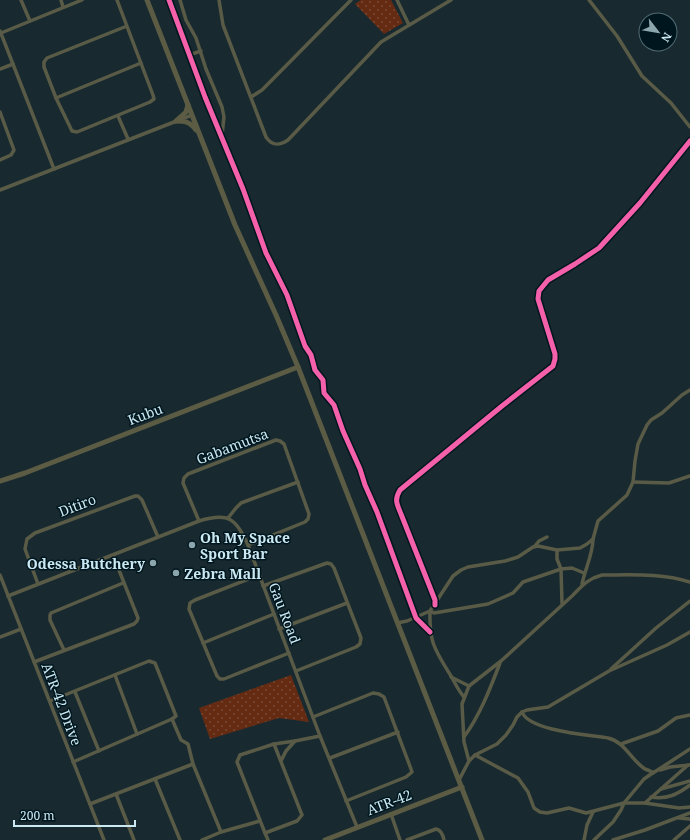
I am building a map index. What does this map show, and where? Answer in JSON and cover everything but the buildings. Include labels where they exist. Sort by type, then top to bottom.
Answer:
[{"type":"main road","points":[[147,0],[235,225],[298,367],[482,840]]},
{"type":"main road","points":[[176,121],[186,112],[188,104]]},
{"type":"main road","points":[[176,121],[189,122],[199,134]]},
{"type":"main road","points":[[284,373],[291,364],[292,354]]},
{"type":"main road","name":"Kubu","points":[[0,482],[298,367]]},
{"type":"main road","name":"ATR-42","points":[[326,840],[462,787]]},
{"type":"street","points":[[20,0],[30,21]]},
{"type":"street","points":[[61,0],[63,7]]},
{"type":"street","points":[[54,169],[0,32],[82,0]]},
{"type":"street","points":[[117,0],[142,63],[154,99],[118,116],[77,132],[71,130],[44,67],[46,60],[127,26]]},
{"type":"street","points":[[169,0],[189,55],[243,189],[266,253],[288,295],[305,346],[313,358],[315,370],[323,380],[324,393],[334,405],[350,443],[416,618],[430,632]]},
{"type":"street","points":[[180,0],[186,20],[201,51],[206,69],[222,107],[224,117],[222,136]]},
{"type":"street","points":[[219,0],[222,25],[252,97],[266,137],[271,143],[281,144],[288,140],[381,42],[451,0]]},
{"type":"street","points":[[252,97],[262,90],[351,0]]},
{"type":"street","points":[[397,0],[409,25]]},
{"type":"street","points":[[589,0],[617,36],[642,76],[671,103],[690,127]]},
{"type":"street","points":[[189,55],[201,51]]},
{"type":"street","points":[[56,98],[142,63]]},
{"type":"street","points":[[0,69],[13,64]]},
{"type":"street","points":[[0,112],[14,150],[10,156],[0,160]]},
{"type":"street","points":[[0,190],[192,115]]},
{"type":"street","points":[[118,116],[128,139]]},
{"type":"street","points":[[215,120],[224,117]]},
{"type":"street","points":[[435,605],[435,600],[396,501],[396,496],[400,490],[553,366],[555,359],[538,299],[539,291],[548,280],[599,248],[640,203],[690,141]]},
{"type":"street","points":[[582,584],[584,573],[593,547],[593,539],[598,521],[627,495],[633,482],[638,444],[647,426],[651,420],[690,390]]},
{"type":"street","name":"Gabamutsa","points":[[199,520],[183,483],[184,478],[188,474],[276,440],[280,441],[284,444],[298,482],[309,514],[308,519],[305,522],[248,545]]},
{"type":"street","points":[[633,482],[669,483],[690,476]]},
{"type":"street","points":[[8,596],[199,520],[220,516],[228,518],[241,503],[298,482]]},
{"type":"street","name":"Ditiro","points":[[38,584],[25,549],[27,539],[35,533],[138,496],[142,500],[158,537]]},
{"type":"street","name":"Gau Road","points":[[228,518],[238,525],[248,545],[320,736],[357,827]]},
{"type":"street","points":[[397,623],[416,618],[430,611],[450,581],[461,570],[518,557],[539,541],[547,537]]},
{"type":"street","points":[[533,547],[538,546],[557,550],[580,548],[593,539]]},
{"type":"street","points":[[557,550],[557,559],[561,569],[562,603]]},
{"type":"street","points":[[34,662],[137,621],[138,618],[113,555]]},
{"type":"street","points":[[263,586],[327,563],[334,568],[348,603],[361,638],[360,644],[356,647],[296,671]]},
{"type":"street","points":[[430,611],[438,613],[488,604],[513,593],[523,582],[561,569],[572,568],[584,573]]},
{"type":"street","name":"ATR-42 Drive","points":[[0,575],[104,840]]},
{"type":"street","points":[[259,575],[195,600],[190,603],[189,609],[217,676],[220,679],[224,679],[289,653]]},
{"type":"street","points":[[470,761],[464,738],[462,704],[469,686],[501,662],[562,603],[572,596],[582,584],[596,576],[602,575],[659,576],[690,582]]},
{"type":"street","points":[[64,650],[50,620],[51,613],[123,583]]},
{"type":"street","points":[[609,671],[656,628],[690,601]]},
{"type":"street","points":[[279,629],[348,603]]},
{"type":"street","points":[[430,611],[430,632],[432,643],[453,682],[464,697]]},
{"type":"street","points":[[203,643],[274,614]]},
{"type":"street","points":[[0,637],[21,629]]},
{"type":"street","points":[[459,780],[475,755],[497,744],[514,725],[517,717],[522,712],[548,707],[609,671],[667,645],[690,632]]},
{"type":"street","points":[[50,701],[149,661],[155,663],[176,716],[73,762]]},
{"type":"street","points":[[464,738],[473,725],[485,701],[501,662]]},
{"type":"street","points":[[115,675],[137,734]]},
{"type":"street","points":[[451,677],[469,686]]},
{"type":"street","points":[[75,692],[99,751]]},
{"type":"street","points":[[313,717],[376,693],[384,697],[398,732],[411,769],[411,774],[406,778],[346,801]]},
{"type":"street","points":[[522,712],[525,718],[538,725],[576,734],[615,740],[621,744],[645,769],[654,773],[670,767],[689,765]]},
{"type":"street","points":[[621,744],[658,731],[676,718],[690,715]]},
{"type":"street","points":[[172,719],[181,740],[188,744],[194,764],[221,832]]},
{"type":"street","points":[[330,758],[398,732]]},
{"type":"street","points":[[268,840],[239,767],[238,758],[240,754],[274,744],[320,736]]},
{"type":"street","points":[[281,761],[286,751],[295,741]]},
{"type":"street","points":[[265,832],[297,821],[302,815],[274,744]]},
{"type":"street","points":[[594,840],[613,822],[624,803],[644,779],[690,749]]},
{"type":"street","points":[[475,755],[518,778],[528,792],[536,811],[547,813],[569,808],[586,813],[624,803],[645,803],[679,808],[690,807]]},
{"type":"street","points":[[90,804],[194,764]]},
{"type":"street","points":[[645,803],[689,765]]},
{"type":"street","points":[[155,779],[180,840]]},
{"type":"street","points":[[660,789],[690,781]]},
{"type":"street","points":[[651,797],[666,798],[682,791],[690,785]]},
{"type":"street","points":[[116,794],[134,840]]},
{"type":"street","points":[[584,840],[587,825],[593,812]]},
{"type":"street","points":[[613,840],[690,813]]},
{"type":"street","points":[[390,814],[400,840]]},
{"type":"street","points":[[678,818],[690,819]]},
{"type":"street","points":[[202,840],[221,832],[260,821]]},
{"type":"street","points":[[674,840],[690,826]]},
{"type":"street","points":[[407,840],[436,829],[442,832],[444,840]]},
{"type":"shaded area","points":[[361,0],[391,0],[403,23],[384,34],[355,4]]},
{"type":"shaded area","points":[[291,675],[309,722],[279,718],[210,739],[199,708]]},
{"type":"cycle path","points":[[169,0],[205,97],[243,189],[266,253],[287,295],[305,346],[311,355],[315,370],[323,380],[324,393],[334,405],[343,431],[377,512],[416,618],[430,632]]},
{"type":"cycle path","points":[[435,605],[435,600],[397,505],[397,497],[400,490],[553,366],[555,354],[538,299],[539,291],[548,280],[599,248],[640,203],[690,141]]},
{"type":"place","name":"Oh My Space Sport Bar","points":[[192,545]]},
{"type":"place","name":"Odessa Butchery","points":[[153,563]]},
{"type":"place","name":"Zebra Mall","points":[[176,573]]}]
